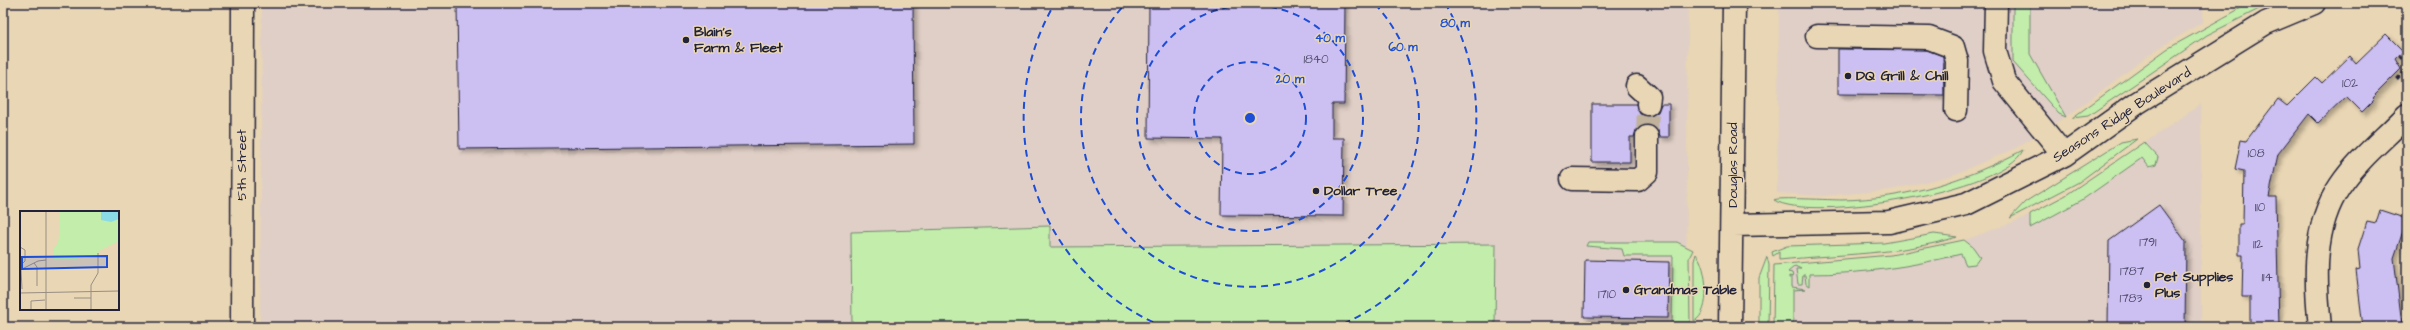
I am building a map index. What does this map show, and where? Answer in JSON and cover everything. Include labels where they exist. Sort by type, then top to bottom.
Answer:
[{"type":"street","name":"5th Street","points":[[242,327],[243,3]]},
{"type":"street","name":"Douglas Road","points":[[1730,327],[1733,225],[1734,3]]},
{"type":"street","points":[[1996,3],[1995,51],[2004,82],[2064,155]]},
{"type":"street","name":"Seasons Ridge Boulevard","points":[[1733,225],[1889,222],[1966,204],[2064,155],[2137,103],[2266,23],[2314,3]]},
{"type":"street","points":[[1817,36],[1929,38],[1953,47],[1957,61],[1956,110]]},
{"type":"street","points":[[1637,86],[1649,97],[1648,104]]},
{"type":"street","points":[[2320,327],[2318,247],[2328,208],[2352,170],[2407,115]]},
{"type":"street","points":[[1572,180],[1638,180],[1647,172],[1647,137]]},
{"type":"path","points":[[2399,56],[2407,65]]},
{"type":"path","points":[[2397,79],[2407,69]]},
{"type":"shaded area","points":[[262,3],[1688,3],[1686,327],[1495,327],[1496,245],[1050,247],[1050,226],[851,232],[852,327],[260,327]]},
{"type":"shaded area","points":[[1779,3],[2203,3],[2203,22],[2156,50],[2073,112],[2016,148],[1953,175],[1891,190],[1822,196],[1777,193]]},
{"type":"shaded area","points":[[2201,104],[2201,327],[1774,327],[1775,266],[1875,260],[1960,242],[2026,217],[2065,198]]},
{"type":"green space","points":[[2013,3],[2030,3],[2030,54],[2066,117],[2059,114],[2013,62]]},
{"type":"green space","points":[[2250,3],[2271,3],[2207,35],[2088,116],[2072,118],[2167,49]]},
{"type":"green space","points":[[2137,139],[2079,182],[2010,218],[2025,202],[2121,142]]},
{"type":"green space","points":[[2144,142],[2158,157],[2156,165],[2149,167],[2142,158],[2082,200],[2030,228],[2030,214],[2066,195]]},
{"type":"green space","points":[[2023,150],[2009,165],[1982,178],[1946,190],[1905,199],[1864,205],[1826,208],[1794,206],[1774,200],[1866,199],[1913,192],[1958,179],[2002,161]]},
{"type":"green space","points":[[1050,226],[1050,247],[1496,244],[1495,327],[852,327],[851,232]]},
{"type":"green space","points":[[1934,234],[1957,237],[1935,243],[1891,251],[1846,255],[1779,260],[1779,252],[1773,256],[1772,252],[1787,246],[1884,243]]},
{"type":"green space","points":[[1964,240],[1973,247],[1980,257],[1975,264],[1966,265],[1961,254],[1924,263],[1886,269],[1848,273],[1809,274],[1809,286],[1806,284],[1805,275],[1803,275],[1802,284],[1798,284],[1796,269],[1801,269],[1795,266],[1788,272],[1792,273],[1793,277],[1789,276],[1789,278],[1792,278],[1792,287],[1806,289],[1793,290],[1793,327],[1773,327],[1774,265],[1891,255]]},
{"type":"green space","points":[[1588,242],[1677,242],[1693,250],[1689,258],[1690,322],[1672,322],[1673,256],[1624,256],[1622,249],[1586,246]]},
{"type":"green space","points":[[1696,254],[1703,268],[1706,289],[1703,309],[1700,316],[1694,321],[1694,261]]},
{"type":"green space","points":[[1767,257],[1769,265],[1768,327],[1759,327],[1759,278]]},
{"type":"building","name":"Blain's Farm & Fleet","points":[[457,3],[913,3],[914,144],[459,149]]},
{"type":"building","points":[[1149,3],[1345,3],[1344,104],[1332,104],[1332,138],[1344,138],[1343,216],[1221,215],[1222,139],[1148,138]]},
{"type":"building","points":[[2386,34],[2403,51],[2395,59],[2401,69],[2372,98],[2374,100],[2362,112],[2346,96],[2318,123],[2309,114],[2278,154],[2269,197],[2276,197],[2279,327],[2250,327],[2250,297],[2242,297],[2243,255],[2239,255],[2239,224],[2243,224],[2244,171],[2235,169],[2241,140],[2246,141],[2278,99],[2287,106],[2316,77],[2322,83],[2350,56],[2356,63]]},
{"type":"building","points":[[1838,49],[1927,50],[1943,56],[1944,95],[1838,94]]},
{"type":"building","points":[[1592,104],[1636,104],[1640,114],[1647,116],[1658,112],[1661,104],[1669,104],[1669,137],[1660,137],[1658,130],[1653,126],[1641,126],[1636,130],[1634,137],[1630,137],[1630,162],[1592,162]]},
{"type":"building","name":"Pet Supplies Plus","points":[[2159,205],[2186,242],[2185,327],[2108,327],[2109,241]]},
{"type":"building","points":[[2380,210],[2407,219],[2394,258],[2402,325],[2363,327],[2356,270],[2360,269],[2358,249],[2367,221],[2376,223]]},
{"type":"building","name":"Grandmas Table","points":[[1585,260],[1669,262],[1668,318],[1584,317]]},
{"type":"tunnel","points":[[1647,137],[1648,104]]},
{"type":"place","name":"Blain's Farm & Fleet","points":[[686,40]]},
{"type":"place","name":"DQ Grill & Chill","points":[[1848,76]]},
{"type":"place","name":"Dollar Tree","points":[[1316,191]]},
{"type":"place","name":"Pet Supplies Plus","points":[[2147,285]]},
{"type":"place","name":"Grandmas Table","points":[[1626,290]]}]
